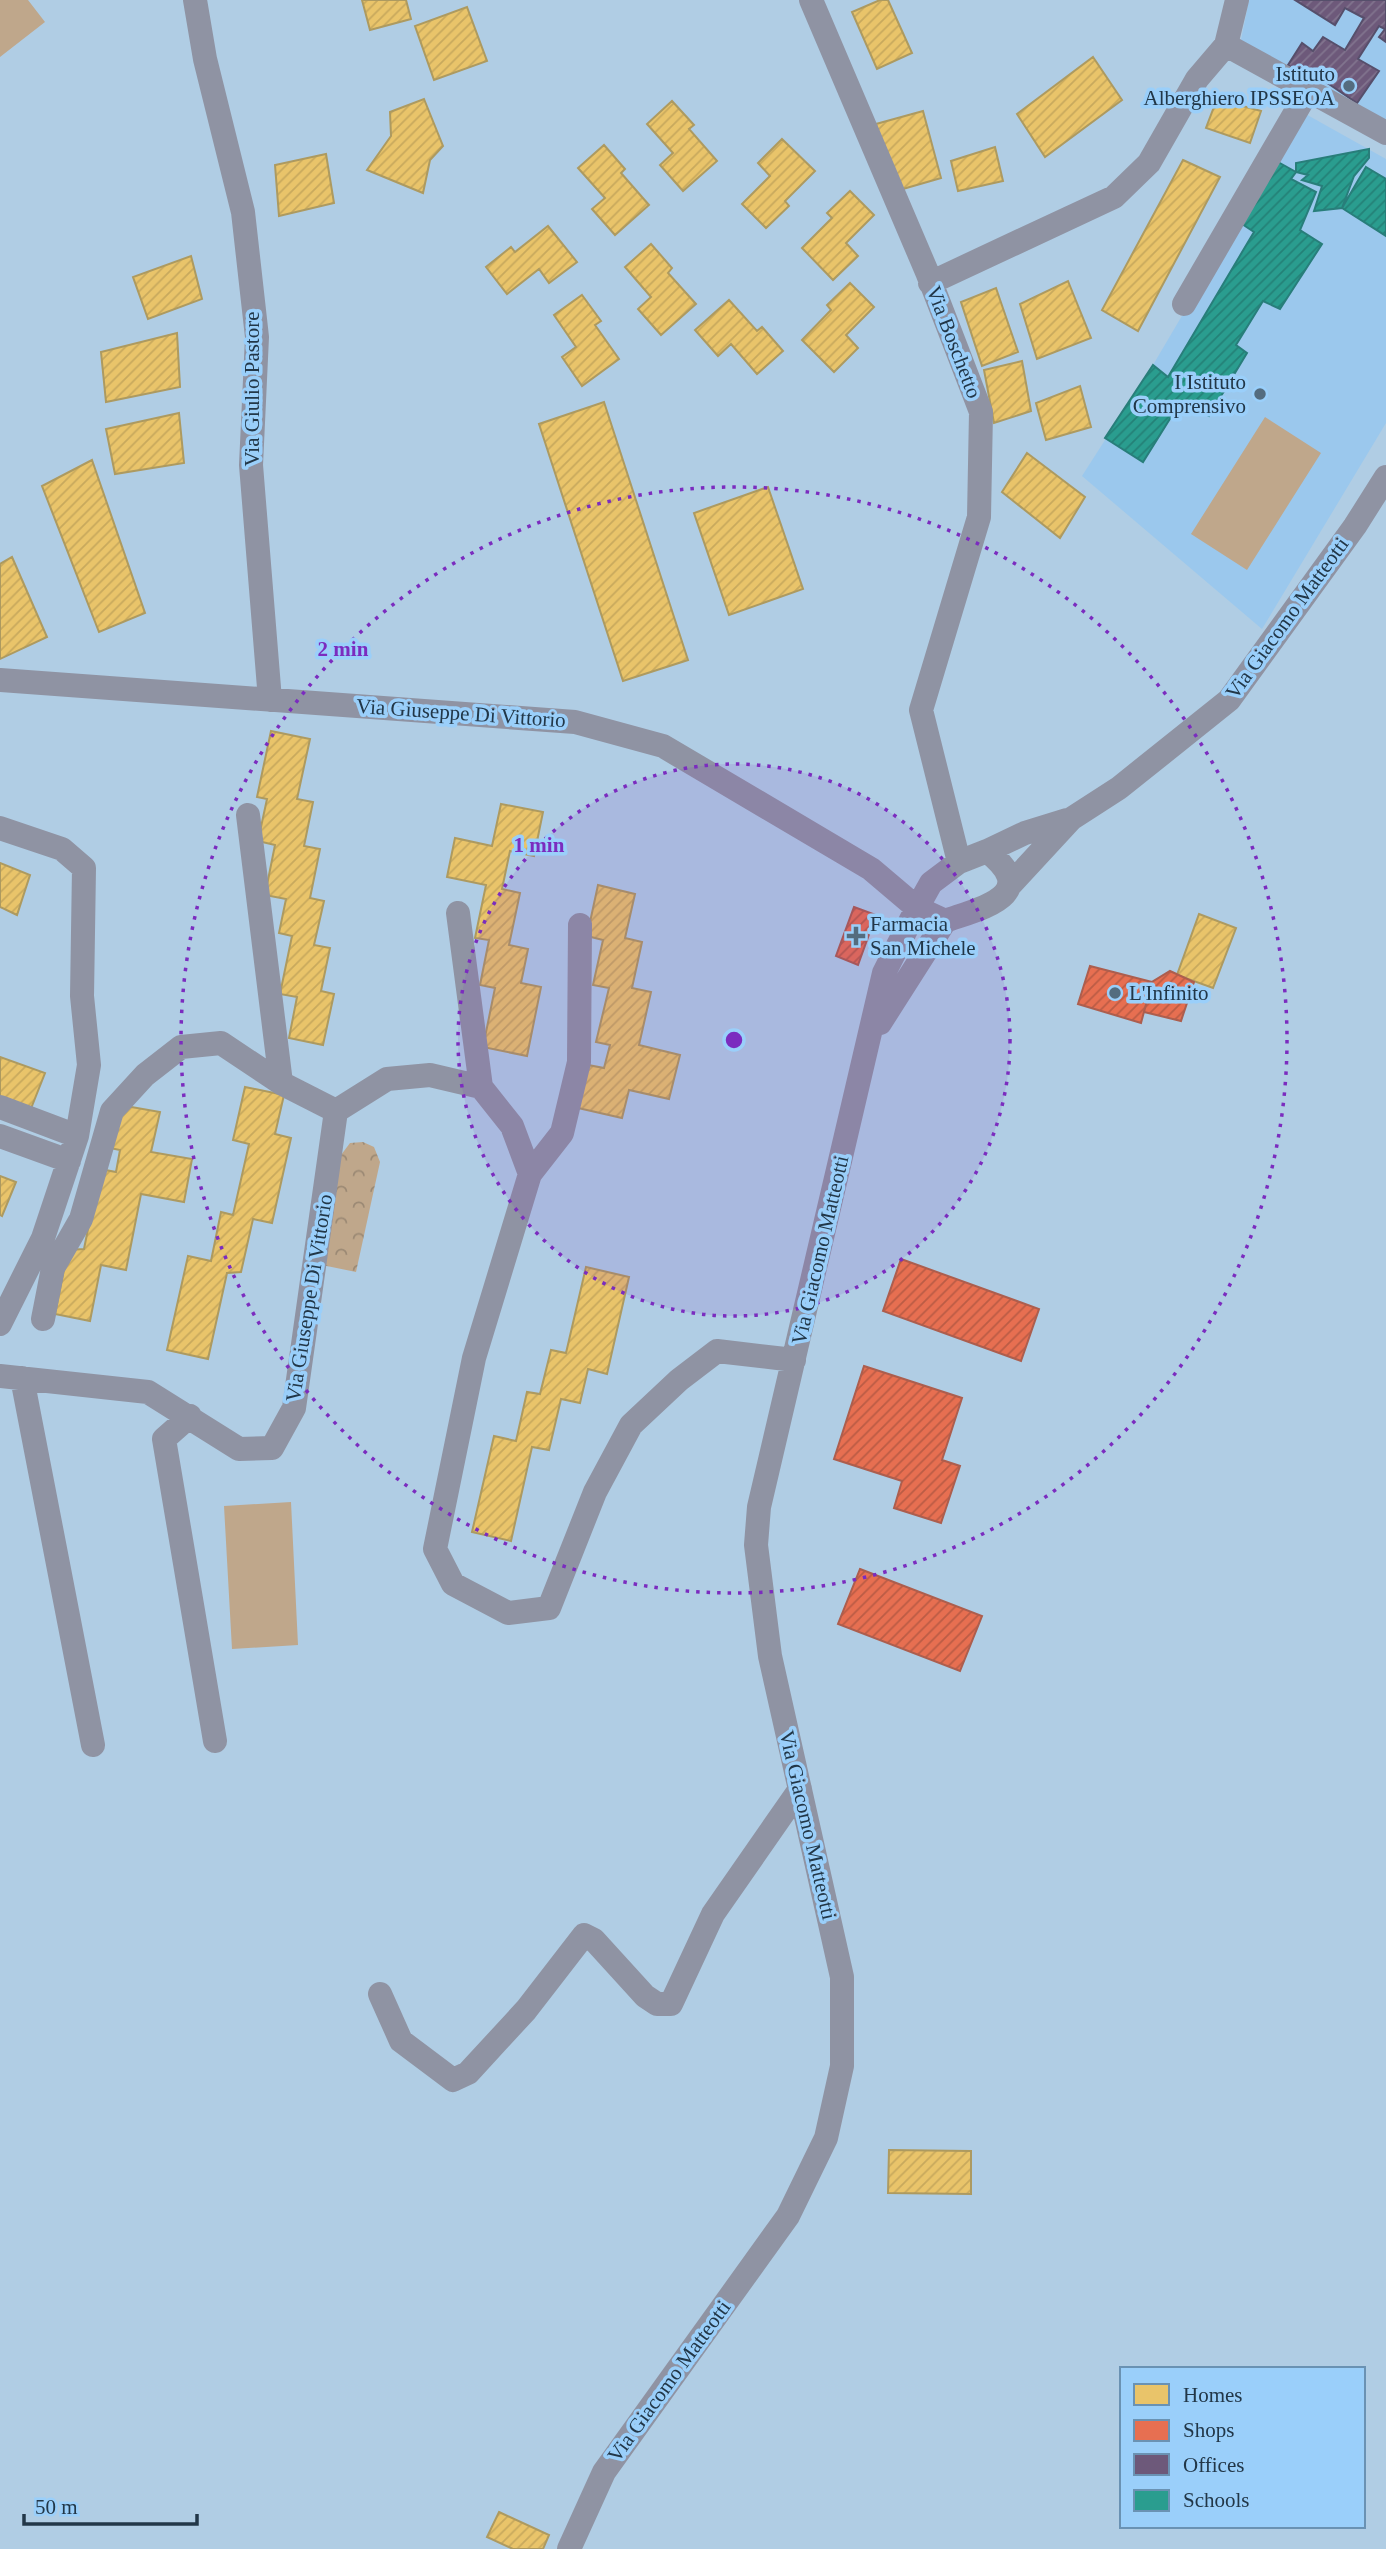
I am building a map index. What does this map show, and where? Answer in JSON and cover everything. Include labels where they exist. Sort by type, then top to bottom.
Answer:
[{"type":"street","name":"Via Giulio Pastore","points":[[195,0],[205,59],[243,212],[257,337],[251,466],[270,700]]},
{"type":"street","name":"Via Boschetto","points":[[811,0],[870,134],[873,149],[981,412],[979,517],[921,710],[959,862]]},
{"type":"street","points":[[930,283],[1114,197],[1149,163],[1198,79],[1226,45],[1237,0]]},
{"type":"street","points":[[1226,45],[1386,133]]},
{"type":"street","points":[[1184,304],[1309,89]]},
{"type":"street","name":"Via Giacomo Matteotti","points":[[569,2549],[604,2472],[788,2216],[826,2138],[842,2066],[842,1977],[770,1656],[756,1545],[759,1507],[871,1038],[884,973],[931,883],[959,862],[1025,833],[1071,819],[1119,789],[1229,700],[1355,526],[1386,477]]},
{"type":"street","name":"Via Giuseppe Di Vittorio","points":[[0,680],[575,722],[663,746],[883,878],[917,908]]},
{"type":"street","points":[[248,815],[281,1083]]},
{"type":"street","name":"Via Giacomo Matteotti","points":[[871,1038],[945,921],[998,902],[1008,893],[1010,885],[1071,819]]},
{"type":"street","points":[[0,828],[62,849],[84,868],[82,996],[89,1065],[77,1136],[43,1238],[0,1325]]},
{"type":"street","points":[[988,851],[1003,863],[1010,885]]},
{"type":"street","name":"Via Giuseppe Di Vittorio","points":[[883,878],[931,883]]},
{"type":"street","points":[[917,908],[945,921]]},
{"type":"street","points":[[458,913],[481,1087],[512,1126],[530,1174]]},
{"type":"street","points":[[580,925],[579,1062],[562,1133],[530,1174],[474,1357],[435,1549],[453,1584],[508,1613],[549,1608],[595,1492],[631,1425],[678,1380],[717,1351],[794,1360]]},
{"type":"street","points":[[43,1319],[53,1268],[81,1219],[112,1111],[145,1075],[181,1047],[220,1043],[281,1083],[336,1111],[387,1079],[430,1075],[481,1087]]},
{"type":"street","points":[[0,1107],[77,1136]]},
{"type":"street","name":"Via Giuseppe Di Vittorio","points":[[11,1377],[148,1392],[239,1449],[272,1448],[294,1408],[336,1111]]},
{"type":"street","points":[[0,1136],[69,1161]]},
{"type":"street","points":[[11,1377],[93,1745]]},
{"type":"street","points":[[190,1416],[164,1439],[215,1741]]},
{"type":"street","points":[[380,1994],[401,2041],[453,2080],[468,2073],[526,2010],[584,1935],[594,1940],[645,1996],[657,2004],[671,2004],[713,1914],[800,1789]]},
{"type":"shaded area","name":"Istituto Alberghiero IPSSEOA","points":[[1249,0],[1386,0],[1386,126],[1240,45]]},
{"type":"shaded area","name":"I Istituto Comprensivo","points":[[1302,112],[1386,159],[1386,423],[1262,629],[1082,476],[1153,365]]},
{"type":"green space","points":[[0,0],[28,0],[45,22],[0,57]]},
{"type":"green space","points":[[1265,417],[1321,453],[1247,570],[1191,534]]},
{"type":"green space","points":[[363,1142],[374,1147],[380,1162],[356,1272],[317,1264],[341,1155],[350,1143]]},
{"type":"green space","points":[[291,1502],[298,1645],[232,1649],[224,1506]]},
{"type":"building: Homes","points":[[362,0],[406,0],[411,19],[370,30]]},
{"type":"building: Homes","points":[[880,0],[888,0],[912,53],[877,69],[852,12]]},
{"type":"building: Homes","points":[[467,7],[487,61],[434,80],[415,26]]},
{"type":"building: Homes","points":[[1093,57],[1122,100],[1045,157],[1017,114]]},
{"type":"building: Homes","points":[[424,99],[443,146],[430,160],[423,193],[367,170],[391,136],[390,112]]},
{"type":"building: Homes","points":[[1217,99],[1261,111],[1250,143],[1206,128]]},
{"type":"building: Homes","points":[[672,101],[694,125],[689,129],[717,161],[683,191],[660,165],[673,153],[647,124]]},
{"type":"building: Homes","points":[[923,111],[941,178],[896,191],[876,124]]},
{"type":"building: Homes","points":[[782,139],[815,171],[785,201],[789,206],[766,228],[742,204],[770,176],[758,163]]},
{"type":"building: Homes","points":[[604,145],[625,169],[621,173],[649,205],[615,235],[592,209],[605,198],[578,168]]},
{"type":"building: Homes","points":[[995,147],[1003,181],[958,191],[951,161]]},
{"type":"building: Homes","points":[[326,154],[334,203],[279,216],[275,165]]},
{"type":"building: Homes","points":[[1183,160],[1220,177],[1138,331],[1102,310]]},
{"type":"building: Homes","points":[[850,191],[874,215],[846,243],[858,256],[833,280],[802,248],[832,218],[827,213]]},
{"type":"building: Homes","points":[[548,226],[577,262],[549,283],[539,269],[507,294],[486,267],[511,247],[515,252]]},
{"type":"building: Homes","points":[[651,244],[672,268],[668,273],[696,304],[661,335],[638,309],[651,297],[625,267]]},
{"type":"building: Homes","points":[[191,256],[202,299],[148,319],[133,277]]},
{"type":"building: Homes","points":[[1068,281],[1091,338],[1037,359],[1020,304]]},
{"type":"building: Homes","points":[[850,283],[874,307],[846,335],[858,348],[834,372],[802,340],[831,310],[827,305]]},
{"type":"building: Homes","points":[[996,288],[1018,352],[982,366],[961,302]]},
{"type":"building: Homes","points":[[582,295],[601,321],[595,325],[619,359],[582,386],[562,357],[576,347],[554,315]]},
{"type":"building: Homes","points":[[729,300],[757,331],[762,327],[783,351],[757,374],[731,344],[718,356],[695,330]]},
{"type":"building: Homes","points":[[177,333],[180,387],[106,402],[101,352]]},
{"type":"building: Homes","points":[[1022,361],[1031,411],[994,423],[984,370]]},
{"type":"building: Homes","points":[[1080,386],[1091,427],[1046,440],[1036,403]]},
{"type":"building: Homes","points":[[604,402],[688,660],[623,681],[539,424]]},
{"type":"building: Homes","points":[[179,413],[184,463],[115,474],[106,429]]},
{"type":"building: Homes","points":[[1027,453],[1085,497],[1060,538],[1002,492]]},
{"type":"building: Homes","points":[[92,460],[145,613],[99,632],[42,486]]},
{"type":"building: Homes","points":[[768,487],[803,589],[729,615],[694,513]]},
{"type":"building: Homes","points":[[12,557],[47,637],[0,659],[0,564]]},
{"type":"building: Homes","points":[[271,731],[310,739],[297,799],[313,802],[304,846],[320,849],[310,898],[324,901],[314,945],[330,948],[321,991],[334,994],[323,1045],[289,1038],[297,997],[280,994],[292,936],[279,933],[286,899],[265,895],[275,845],[258,841],[267,799],[257,797]]},
{"type":"building: Homes","points":[[501,804],[543,812],[534,856],[510,851],[502,889],[520,893],[509,945],[528,949],[521,983],[541,987],[527,1056],[483,1047],[495,988],[480,985],[489,940],[475,938],[486,885],[447,877],[455,838],[492,846]]},
{"type":"building: Homes","points":[[0,863],[30,875],[17,915],[0,907]]},
{"type":"building: Homes","points":[[598,885],[635,894],[625,938],[642,942],[632,988],[651,992],[639,1045],[680,1055],[669,1099],[629,1090],[622,1118],[578,1108],[588,1065],[604,1068],[610,1045],[596,1042],[609,988],[593,985],[603,940],[587,936]]},
{"type":"building: Homes","points":[[1199,914],[1236,928],[1213,988],[1177,975]]},
{"type":"building: Homes","points":[[0,1057],[45,1073],[30,1111],[0,1098]]},
{"type":"building: Homes","points":[[245,1087],[284,1095],[275,1134],[291,1138],[272,1223],[253,1219],[241,1272],[227,1273],[208,1359],[167,1350],[188,1256],[211,1261],[221,1212],[233,1215],[249,1144],[233,1140]]},
{"type":"building: Homes","points":[[120,1105],[160,1112],[151,1152],[192,1159],[184,1202],[141,1194],[126,1270],[101,1265],[90,1321],[55,1314],[68,1250],[84,1249],[100,1169],[116,1172],[120,1150],[110,1148]]},
{"type":"building: Homes","points":[[0,1176],[16,1182],[2,1216],[0,1215]]},
{"type":"building: Homes","points":[[586,1267],[629,1277],[607,1374],[588,1369],[580,1403],[561,1399],[549,1450],[532,1447],[511,1541],[472,1532],[494,1436],[516,1441],[527,1392],[540,1394],[551,1350],[566,1353]]},
{"type":"building: Homes","points":[[889,2150],[971,2151],[971,2194],[888,2193]]},
{"type":"building: Homes","points":[[499,2512],[549,2535],[543,2549],[513,2549],[487,2537]]},
{"type":"building: Shops","name":"Farmacia San Michele","points":[[854,907],[876,915],[858,965],[836,956]]},
{"type":"building: Shops","name":"L'Infinito","points":[[1090,966],[1152,982],[1141,1023],[1078,1004]]},
{"type":"building: Shops","points":[[1170,971],[1194,982],[1181,1021],[1144,1012],[1152,982]]},
{"type":"building: Shops","points":[[901,1259],[1039,1309],[1021,1361],[883,1311]]},
{"type":"building: Shops","points":[[864,1366],[962,1398],[942,1460],[960,1466],[941,1523],[894,1508],[902,1481],[834,1459]]},
{"type":"building: Shops","points":[[860,1569],[982,1616],[960,1671],[838,1624]]},
{"type":"building: Offices","points":[[1295,0],[1386,0],[1386,42],[1379,37],[1385,29],[1379,26],[1358,59],[1379,71],[1357,103],[1314,74],[1309,81],[1288,65],[1302,43],[1313,51],[1323,37],[1345,50],[1364,18],[1345,8],[1335,25]]},
{"type":"building: Schools","points":[[1369,149],[1369,158],[1354,176],[1342,208],[1314,211],[1322,186],[1302,180],[1308,175],[1296,172],[1296,163]]},
{"type":"building: Schools","points":[[1278,162],[1296,172],[1291,179],[1316,192],[1300,230],[1322,244],[1280,309],[1263,301],[1236,345],[1247,353],[1209,416],[1181,401],[1143,462],[1105,438],[1153,365],[1168,377],[1254,232],[1242,224]]},
{"type":"building: Schools","points":[[1366,167],[1386,179],[1386,236],[1342,208]]},
{"type":"place","name":"Istituto Alberghiero IPSSEOA","points":[[1349,86]]},
{"type":"place","name":"I Istituto Comprensivo","points":[[1260,394]]},
{"type":"place","name":"Farmacia San Michele","points":[[856,936]]},
{"type":"place","name":"L'Infinito","points":[[1115,993]]}]
